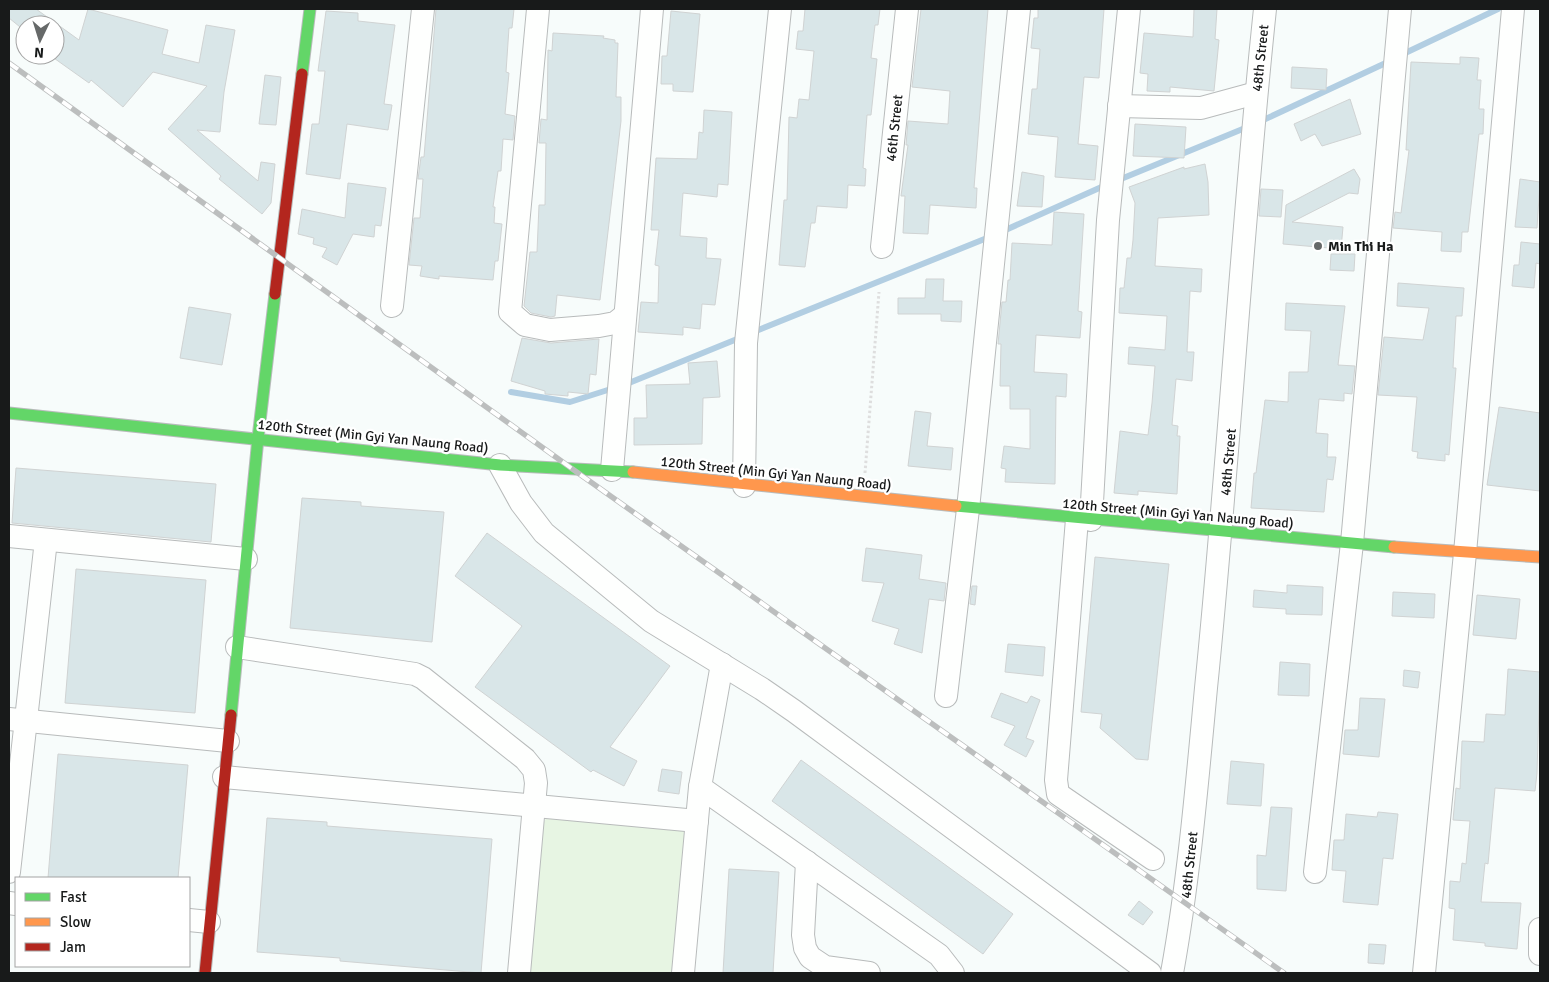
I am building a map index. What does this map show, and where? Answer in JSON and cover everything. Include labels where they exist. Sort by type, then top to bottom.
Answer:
[{"type":"street","points":[[205,973],[199,921],[224,777],[258,438],[310,9]]},
{"type":"street","points":[[392,306],[423,9]]},
{"type":"street","points":[[538,9],[510,312],[525,325],[550,330],[615,323],[625,315]]},
{"type":"street","points":[[612,470],[652,9]]},
{"type":"street","points":[[744,486],[746,343],[780,9]]},
{"type":"street","name":"46th Street","points":[[882,248],[906,9]]},
{"type":"street","points":[[946,696],[968,508],[1019,9]]},
{"type":"street","points":[[1129,9],[1113,162],[1084,520],[1056,780],[1058,794],[1153,859]]},
{"type":"street","name":"48th Street","points":[[1172,973],[1185,903],[1222,532],[1255,101],[1265,9]]},
{"type":"street","points":[[1315,872],[1352,543],[1400,9]]},
{"type":"street","points":[[1424,973],[1465,553],[1513,9]]},
{"type":"street","points":[[1119,106],[1201,108],[1255,101]]},
{"type":"street","name":"120th Street (Min Gyi Yan Naung Road)","points":[[9,413],[500,465],[612,470],[744,486],[810,490],[1084,520],[1465,553],[1540,557]]},
{"type":"street","points":[[500,465],[521,503],[544,534],[651,620],[794,711],[1150,973]]},
{"type":"street","points":[[9,536],[246,558]]},
{"type":"street","points":[[9,872],[17,720],[46,540]]},
{"type":"street","points":[[237,646],[403,671],[423,678],[526,759],[534,770],[536,784],[519,973]]},
{"type":"street","points":[[683,973],[700,787],[722,664]]},
{"type":"street","points":[[17,720],[228,741]]},
{"type":"street","points":[[224,777],[697,821]]},
{"type":"street","points":[[700,787],[939,955],[953,973]]},
{"type":"street","points":[[806,862],[803,935],[805,948],[810,957],[825,967],[869,973]]},
{"type":"street","points":[[1540,929],[1540,954]]},
{"type":"path","points":[[864,496],[879,292]]},
{"type":"green space","points":[[546,818],[688,831],[677,973],[530,973],[544,822]]},
{"type":"building","points":[[9,9],[36,9],[44,15],[15,15],[15,23],[9,18]]},
{"type":"building","points":[[88,9],[168,30],[162,54],[199,63],[206,25],[235,30],[224,92],[220,132],[197,130],[258,181],[261,162],[275,164],[271,203],[262,214],[219,179],[221,176],[168,129],[207,86],[153,72],[123,107],[91,80],[89,83],[64,65],[65,30],[79,40]]},
{"type":"building","points":[[436,9],[514,9],[512,28],[509,28],[506,72],[509,73],[505,114],[515,116],[513,140],[503,139],[501,171],[498,171],[493,207],[495,207],[494,223],[502,224],[498,261],[495,261],[493,280],[439,276],[439,279],[420,276],[422,266],[409,265],[414,218],[420,218],[423,179],[418,179],[421,157],[424,157]]},
{"type":"building","points":[[805,9],[880,9],[878,25],[875,25],[871,58],[877,59],[871,115],[867,115],[863,168],[866,169],[865,186],[848,185],[847,208],[817,206],[815,223],[811,223],[805,267],[779,265],[784,200],[787,200],[789,117],[797,118],[799,99],[809,100],[814,51],[796,49],[798,31],[803,31]]},
{"type":"building","points":[[921,9],[988,9],[974,188],[977,188],[976,208],[930,205],[928,234],[903,233],[905,196],[901,196],[908,145],[906,145],[908,121],[948,124],[950,91],[912,87]]},
{"type":"building","points":[[1038,9],[1104,9],[1099,78],[1084,77],[1078,144],[1098,146],[1095,180],[1055,177],[1058,137],[1028,134],[1032,89],[1037,89],[1040,49],[1031,48],[1034,18],[1038,18]]},
{"type":"building","points":[[1194,9],[1217,9],[1215,39],[1219,40],[1214,91],[1170,87],[1170,92],[1147,91],[1148,74],[1140,73],[1144,33],[1193,37]]},
{"type":"building","points":[[326,11],[358,13],[358,21],[395,25],[384,104],[392,105],[388,130],[347,124],[340,179],[306,174],[312,124],[319,124],[325,71],[318,71]]},
{"type":"building","points":[[671,11],[700,14],[693,92],[673,91],[673,84],[661,84],[662,56],[667,56]]},
{"type":"building","points":[[553,33],[604,36],[603,38],[615,40],[615,43],[618,43],[616,97],[621,97],[621,121],[600,300],[557,295],[555,316],[551,317],[531,313],[524,306],[530,252],[537,252],[539,205],[545,205],[546,143],[539,143],[541,119],[547,120],[548,50],[552,51]]},
{"type":"building","points":[[1460,57],[1479,58],[1477,80],[1481,80],[1479,109],[1484,109],[1483,134],[1479,134],[1468,232],[1462,232],[1461,252],[1441,251],[1442,232],[1393,228],[1395,212],[1401,213],[1409,150],[1406,150],[1411,62],[1460,64]]},
{"type":"building","points":[[1292,67],[1327,69],[1326,90],[1291,88]]},
{"type":"building","points":[[265,75],[281,77],[276,125],[259,124]]},
{"type":"building","points":[[1350,99],[1361,134],[1322,146],[1315,134],[1301,141],[1294,124]]},
{"type":"building","points":[[704,110],[732,112],[728,185],[718,184],[717,197],[683,193],[680,236],[707,238],[706,258],[721,259],[715,305],[702,304],[700,329],[683,327],[683,335],[638,332],[641,302],[658,303],[659,266],[655,265],[659,230],[651,230],[656,158],[697,159],[699,132],[703,133]]},
{"type":"building","points":[[1135,124],[1186,127],[1184,158],[1133,156]]},
{"type":"building","points":[[1205,164],[1208,182],[1209,215],[1158,218],[1155,266],[1202,269],[1201,292],[1190,291],[1187,352],[1194,352],[1192,381],[1176,379],[1172,425],[1178,426],[1177,436],[1180,436],[1177,494],[1138,491],[1138,495],[1114,493],[1120,431],[1148,435],[1152,403],[1155,366],[1128,364],[1129,347],[1165,350],[1167,316],[1119,313],[1120,288],[1124,288],[1127,258],[1131,258],[1133,240],[1135,203],[1129,187],[1184,167],[1184,169]]},
{"type":"building","points":[[1354,169],[1360,179],[1358,194],[1349,193],[1292,222],[1343,227],[1341,249],[1283,244],[1286,205]]},
{"type":"building","points":[[1022,172],[1044,176],[1042,207],[1017,206]]},
{"type":"building","points":[[1520,179],[1540,182],[1537,228],[1515,227]]},
{"type":"building","points":[[348,183],[386,188],[381,226],[375,225],[374,237],[353,234],[337,265],[322,257],[327,248],[313,244],[314,238],[298,234],[302,209],[345,218]]},
{"type":"building","points":[[1261,189],[1283,190],[1281,217],[1259,216]]},
{"type":"building","points":[[1054,212],[1084,214],[1078,311],[1082,312],[1080,338],[1036,335],[1034,372],[1067,374],[1066,397],[1056,396],[1055,484],[1005,482],[1006,469],[1001,468],[1004,446],[1030,449],[1030,409],[1010,409],[1010,386],[1000,386],[1001,344],[998,344],[1002,302],[1006,302],[1008,280],[1010,280],[1012,243],[1052,245]]},
{"type":"building","points":[[1521,242],[1540,244],[1540,264],[1536,263],[1534,288],[1512,286],[1514,265],[1519,265]]},
{"type":"building","points":[[1331,254],[1355,254],[1354,271],[1330,270]]},
{"type":"building","points":[[926,279],[944,279],[943,301],[962,301],[961,322],[941,321],[941,314],[898,314],[898,298],[925,298]]},
{"type":"building","points":[[1398,283],[1464,288],[1462,316],[1456,316],[1453,368],[1456,368],[1449,455],[1445,454],[1445,461],[1417,458],[1418,452],[1412,451],[1417,397],[1378,395],[1384,337],[1423,340],[1429,308],[1397,306]]},
{"type":"building","points":[[1286,303],[1345,306],[1338,365],[1355,366],[1352,394],[1344,393],[1344,401],[1319,399],[1316,433],[1328,434],[1327,457],[1336,457],[1333,480],[1327,479],[1324,512],[1251,508],[1254,473],[1256,473],[1265,400],[1288,402],[1289,372],[1308,372],[1311,331],[1285,330]]},
{"type":"building","points":[[189,307],[231,314],[222,365],[180,358]]},
{"type":"building","points":[[522,338],[551,343],[599,339],[596,375],[590,374],[588,394],[568,392],[568,396],[545,394],[545,391],[511,381]]},
{"type":"building","points":[[717,361],[720,397],[703,398],[702,444],[634,445],[634,418],[647,418],[646,385],[690,384],[688,363]]},
{"type":"building","points":[[1499,407],[1540,413],[1540,491],[1487,485]]},
{"type":"building","points":[[915,411],[931,413],[927,446],[953,448],[951,470],[908,466]]},
{"type":"building","points":[[16,468],[216,484],[211,542],[12,523]]},
{"type":"building","points":[[302,498],[361,502],[361,506],[444,512],[432,642],[290,628]]},
{"type":"building","points":[[487,533],[670,666],[610,747],[637,761],[624,786],[593,770],[591,772],[475,687],[522,626],[455,576]]},
{"type":"building","points":[[866,548],[922,555],[919,579],[946,583],[944,601],[929,599],[922,653],[894,644],[899,629],[872,621],[884,583],[862,581]]},
{"type":"building","points":[[1095,557],[1169,564],[1148,760],[1136,759],[1100,728],[1102,714],[1081,712]]},
{"type":"building","points":[[76,569],[206,580],[195,713],[65,703]]},
{"type":"building","points":[[1287,585],[1323,587],[1322,615],[1286,614],[1286,609],[1253,607],[1254,590],[1287,593]]},
{"type":"building","points":[[972,586],[977,586],[975,605],[970,604]]},
{"type":"building","points":[[1393,592],[1435,594],[1434,618],[1392,616]]},
{"type":"building","points":[[1477,595],[1520,599],[1516,639],[1473,635]]},
{"type":"building","points":[[1008,644],[1045,647],[1043,676],[1005,672]]},
{"type":"building","points":[[1280,662],[1310,664],[1309,696],[1278,695]]},
{"type":"building","points":[[1508,669],[1540,672],[1535,791],[1495,788],[1488,864],[1485,863],[1481,902],[1521,903],[1517,949],[1453,940],[1455,909],[1449,908],[1450,881],[1460,882],[1462,863],[1466,864],[1470,821],[1453,820],[1456,788],[1460,789],[1462,741],[1484,742],[1486,714],[1505,715]]},
{"type":"building","points":[[1404,670],[1420,672],[1418,688],[1403,686]]},
{"type":"building","points":[[1001,693],[1027,703],[1031,696],[1040,700],[1026,738],[1034,741],[1026,757],[1004,745],[1015,726],[991,717]]},
{"type":"building","points":[[1360,698],[1385,699],[1379,757],[1343,754],[1345,730],[1358,730]]},
{"type":"building","points":[[58,754],[188,765],[178,877],[48,877]]},
{"type":"building","points":[[801,760],[1013,914],[983,954],[772,801]]},
{"type":"building","points":[[1231,761],[1264,764],[1261,806],[1227,804]]},
{"type":"building","points":[[662,769],[682,772],[679,794],[658,791]]},
{"type":"building","points":[[1271,807],[1292,808],[1286,891],[1257,889],[1257,855],[1266,856]]},
{"type":"building","points":[[1378,812],[1398,814],[1393,859],[1383,858],[1378,905],[1343,902],[1346,871],[1332,870],[1334,840],[1344,840],[1346,814],[1377,817]]},
{"type":"building","points":[[267,818],[327,822],[327,826],[492,839],[481,973],[340,961],[340,958],[257,952]]},
{"type":"building","points":[[729,869],[779,872],[773,973],[723,973]]},
{"type":"building","points":[[1139,901],[1153,912],[1143,925],[1128,915]]},
{"type":"building","points":[[1369,944],[1386,945],[1384,964],[1368,963]]},
{"type":"waterway","points":[[1401,55],[1498,9]]},
{"type":"waterway","points":[[1259,122],[1390,61]]},
{"type":"waterway","points":[[1116,181],[1250,126]]},
{"type":"waterway","points":[[1001,232],[1106,185]]},
{"type":"waterway","points":[[751,333],[992,236]]},
{"type":"waterway","points":[[624,385],[742,337]]},
{"type":"waterway","points":[[511,392],[570,402],[614,388]]},
{"type":"railway","points":[[9,63],[571,468],[1284,973]]},
{"type":"traffic: fast","points":[[302,74],[310,9]]},
{"type":"traffic: fast","points":[[231,715],[258,438],[275,294]]},
{"type":"traffic: fast","points":[[9,413],[500,465],[633,472]]},
{"type":"traffic: fast","points":[[956,506],[1394,547]]},
{"type":"traffic: slow","points":[[633,472],[956,506]]},
{"type":"traffic: slow","points":[[1394,547],[1540,557]]},
{"type":"traffic: jam","points":[[275,294],[302,74]]},
{"type":"traffic: jam","points":[[205,973],[231,715]]},
{"type":"place","name":"Min Thi Ha","points":[[1318,246]]}]
